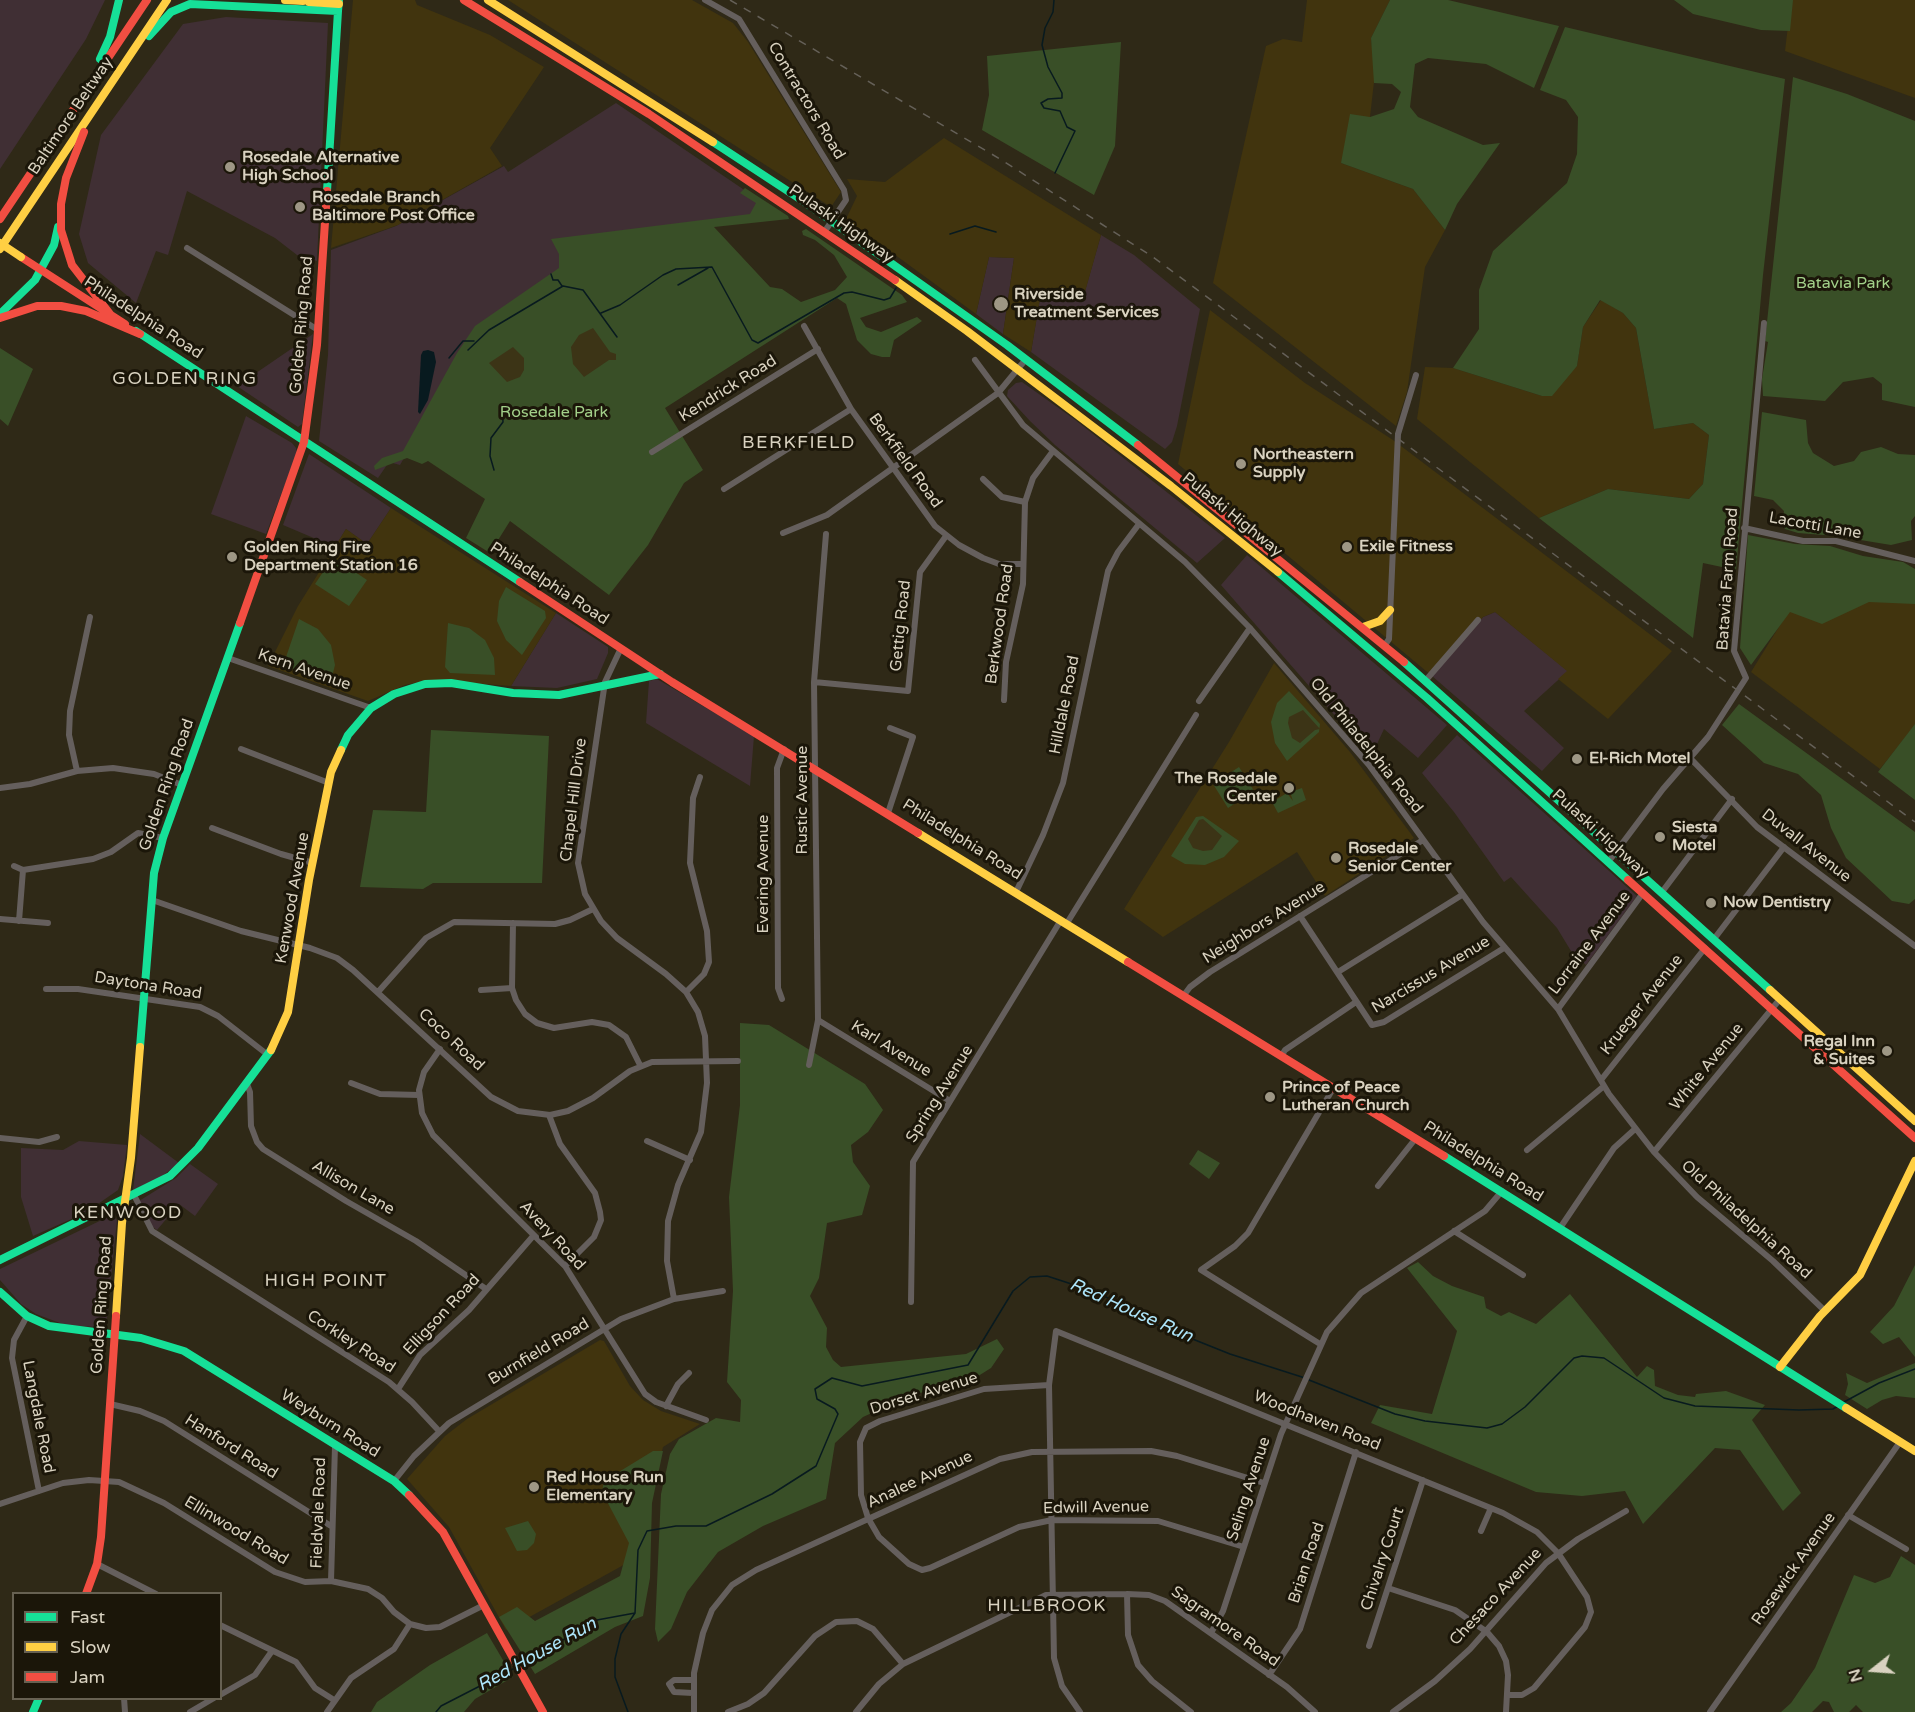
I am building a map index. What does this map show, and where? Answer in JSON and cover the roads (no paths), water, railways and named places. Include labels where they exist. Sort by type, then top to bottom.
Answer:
[{"type":"main road","points":[[57,134],[106,49],[119,0]]},
{"type":"main road","name":"Baltimore Beltway","points":[[0,219],[147,0]]},
{"type":"main road","name":"Baltimore Beltway","points":[[0,249],[166,0]]},
{"type":"main road","points":[[285,0],[338,5]]},
{"type":"main road","name":"Pulaski Highway","points":[[464,0],[649,114],[825,231],[1017,369],[1171,486],[1289,581],[1419,692],[1915,1138]]},
{"type":"main road","name":"Pulaski Highway","points":[[488,0],[645,97],[832,221],[1026,359],[1211,501],[1426,680],[1915,1121]]},
{"type":"main road","points":[[118,73],[171,12],[183,6],[207,3],[338,5]]},
{"type":"main road","name":"Golden Ring Road","points":[[86,1592],[97,1564],[105,1481],[124,1199],[131,1158],[152,900],[163,838],[304,442],[313,388],[318,330],[338,5]]},
{"type":"main road","points":[[0,316],[30,287],[54,245],[70,165],[96,104]]},
{"type":"main road","points":[[60,215],[63,241],[72,265],[110,314]]},
{"type":"main road","name":"Philadelphia Road","points":[[0,243],[660,674],[1502,1191],[1915,1451]]},
{"type":"main road","points":[[0,316],[37,306],[61,306],[86,311],[140,334]]},
{"type":"main road","points":[[1363,627],[1380,621],[1390,610]]},
{"type":"main road","name":"Kenwood Avenue","points":[[0,1260],[164,1180],[183,1166],[268,1055],[278,1038],[288,1012],[329,783],[343,742],[371,708],[401,691],[430,683],[550,696],[604,688],[660,674]]},
{"type":"main road","points":[[1780,1367],[1825,1311],[1860,1275],[1915,1161]]},
{"type":"main road","name":"Weyburn Road","points":[[0,1292],[27,1316],[64,1330],[153,1340],[191,1355],[394,1481],[426,1510],[443,1532],[543,1712]]},
{"type":"street","name":"Contractors Road","points":[[705,0],[739,18],[844,190],[846,200],[825,231]]},
{"type":"street","points":[[187,248],[318,330]]},
{"type":"street","name":"Batavia Farm Road","points":[[1609,861],[1663,789],[1708,737],[1746,678],[1734,651],[1764,323]]},
{"type":"street","name":"Berkfield Road","points":[[804,326],[851,410],[935,526],[959,545],[992,561],[1023,564]]},
{"type":"street","name":"Kendrick Road","points":[[652,452],[818,349]]},
{"type":"street","points":[[783,533],[827,515],[892,469],[998,393],[1026,359]]},
{"type":"street","name":"Old Philadelphia Road","points":[[975,360],[1023,425],[1185,562],[1250,628],[1359,753],[1462,895],[1504,948],[1558,1009],[1602,1083],[1654,1152],[1701,1201],[1773,1261],[1825,1311]]},
{"type":"street","points":[[1385,645],[1389,639],[1398,437],[1416,375]]},
{"type":"street","points":[[724,489],[851,410]]},
{"type":"street","name":"Berkwood Road","points":[[1004,700],[1006,662],[1022,590],[1025,502],[1033,478],[1053,451]]},
{"type":"street","points":[[983,479],[1002,497],[1025,502]]},
{"type":"street","name":"Hilldale Road","points":[[1016,892],[1043,835],[1063,783],[1108,571],[1118,552],[1139,524]]},
{"type":"street","name":"Lacotti Lane","points":[[1744,528],[1803,541],[1836,541],[1915,561]]},
{"type":"street","name":"Rustic Avenue","points":[[809,1065],[819,1020],[814,682],[826,534]]},
{"type":"street","name":"Gettig Road","points":[[814,682],[908,691],[920,572],[946,536]]},
{"type":"street","points":[[76,771],[69,735],[70,711],[90,617]]},
{"type":"street","points":[[1426,680],[1478,620]]},
{"type":"street","points":[[1198,701],[1250,628]]},
{"type":"street","name":"Chapel Hill Drive","points":[[621,648],[609,670],[604,688],[578,851],[582,886],[593,909],[617,938],[666,974],[686,992],[703,1028],[707,1060],[704,1119],[690,1160],[678,1185],[668,1221],[667,1261],[674,1299]]},
{"type":"street","name":"Kern Avenue","points":[[228,658],[371,708]]},
{"type":"street","name":"Spring Avenue","points":[[911,1302],[915,1159],[1196,715]]},
{"type":"street","points":[[888,813],[913,737],[890,728]]},
{"type":"street","points":[[241,749],[329,783]]},
{"type":"street","name":"Evering Avenue","points":[[782,999],[778,988],[777,768],[784,749]]},
{"type":"street","name":"Duvall Avenue","points":[[1690,758],[1757,827],[1915,946]]},
{"type":"street","points":[[0,788],[30,784],[76,771],[124,768],[154,774],[182,785]]},
{"type":"street","points":[[686,992],[704,974],[709,962],[704,920],[690,863],[693,798],[700,777]]},
{"type":"street","points":[[1662,892],[1732,799]]},
{"type":"street","points":[[212,828],[280,854],[313,863]]},
{"type":"street","points":[[14,866],[23,870],[98,858],[138,833],[163,838]]},
{"type":"street","name":"Neighbors Avenue","points":[[1184,995],[1196,981],[1423,840]]},
{"type":"street","points":[[1714,939],[1784,847]]},
{"type":"street","points":[[19,921],[23,870]]},
{"type":"street","name":"Lorraine Avenue","points":[[1558,1009],[1643,893]]},
{"type":"street","points":[[1338,972],[1462,895]]},
{"type":"street","name":"Coco Road","points":[[152,900],[241,931],[337,958],[504,1106],[526,1113],[549,1115],[568,1111],[586,1102],[640,1065],[662,1060],[738,1061]]},
{"type":"street","points":[[378,992],[426,938],[441,928],[462,921],[562,923],[593,909]]},
{"type":"street","points":[[1282,1055],[1285,1050],[1356,1002],[1300,916]]},
{"type":"street","points":[[0,919],[48,923]]},
{"type":"street","points":[[513,923],[512,988],[519,1007],[537,1023],[554,1028],[598,1022],[616,1028],[633,1045],[640,1065]]},
{"type":"street","name":"Narcissus Avenue","points":[[1356,1002],[1372,1025],[1384,1022],[1504,948]]},
{"type":"street","name":"Krueger Avenue","points":[[1527,1150],[1602,1083],[1705,948]]},
{"type":"street","points":[[481,990],[512,988]]},
{"type":"street","name":"Daytona Road","points":[[46,989],[78,989],[144,1000],[193,1004],[209,1010],[268,1055]]},
{"type":"street","name":"White Avenue","points":[[1654,1152],[1780,999]]},
{"type":"street","name":"Karl Avenue","points":[[819,1020],[950,1101]]},
{"type":"street","points":[[351,1083],[380,1094],[419,1095],[424,1072],[440,1049]]},
{"type":"street","name":"Allison Lane","points":[[246,1084],[250,1092],[251,1126],[257,1142],[263,1149],[416,1241],[486,1289]]},
{"type":"street","points":[[1320,1344],[1201,1270],[1235,1246],[1248,1233],[1334,1087]]},
{"type":"street","name":"Avery Road","points":[[419,1095],[424,1120],[433,1135],[565,1266],[638,1386],[650,1398],[706,1420]]},
{"type":"street","points":[[549,1115],[560,1144],[595,1193],[601,1216],[592,1241],[565,1266]]},
{"type":"street","points":[[1560,1228],[1614,1148],[1635,1129]]},
{"type":"street","points":[[0,1138],[36,1142],[57,1137]]},
{"type":"street","points":[[1378,1186],[1416,1138]]},
{"type":"street","points":[[647,1141],[690,1160]]},
{"type":"street","name":"Seling Avenue","points":[[1211,1633],[1223,1611],[1285,1423],[1320,1344],[1335,1320],[1361,1293],[1490,1208],[1502,1191]]},
{"type":"street","name":"Corkley Road","points":[[134,1195],[148,1226],[162,1239],[398,1389],[439,1431]]},
{"type":"street","points":[[1454,1231],[1523,1275]]},
{"type":"street","name":"Elligson Road","points":[[398,1389],[420,1355],[469,1310],[534,1235]]},
{"type":"street","name":"Burnfield Road","points":[[394,1481],[439,1431],[457,1417],[604,1329],[632,1314],[674,1299],[723,1291]]},
{"type":"street","name":"Langdale Road","points":[[27,1316],[14,1340],[12,1358],[39,1491]]},
{"type":"street","name":"Woodhaven Road","points":[[1049,1385],[1056,1331],[1356,1452],[1491,1508],[1530,1527],[1558,1553],[1587,1597],[1590,1617],[1532,1690],[1522,1695],[1508,1695]]},
{"type":"street","points":[[666,1406],[678,1384],[689,1373]]},
{"type":"street","points":[[1049,1385],[1056,1669],[1065,1693],[1080,1712]]},
{"type":"street","name":"Dorset Avenue","points":[[868,1518],[860,1486],[860,1442],[866,1428],[874,1423],[984,1389],[1049,1385]]},
{"type":"street","name":"Hanford Road","points":[[110,1404],[140,1411],[164,1421],[332,1526]]},
{"type":"street","name":"Rosewick Avenue","points":[[1710,1712],[1900,1442]]},
{"type":"street","name":"Fieldvale Road","points":[[331,1581],[336,1446]]},
{"type":"street","name":"Analee Avenue","points":[[694,1712],[693,1680],[698,1650],[708,1617],[732,1585],[756,1570],[1000,1458],[1025,1453],[1050,1452],[1164,1452],[1264,1484]]},
{"type":"street","name":"Brian Road","points":[[1269,1675],[1300,1629],[1356,1452]]},
{"type":"street","name":"Chivalry Court","points":[[1369,1646],[1423,1480]]},
{"type":"street","name":"Ellinwood Road","points":[[0,1504],[70,1482],[105,1481],[125,1484],[149,1494],[275,1572],[305,1582],[331,1581],[358,1586],[376,1593],[410,1624]]},
{"type":"street","points":[[1481,1531],[1491,1508]]},
{"type":"street","name":"Chesaco Avenue","points":[[1393,1712],[1441,1676],[1487,1632],[1538,1572],[1558,1553],[1626,1510]]},
{"type":"street","points":[[1848,1515],[1906,1548]]},
{"type":"street","name":"Edwill Avenue","points":[[868,1518],[884,1542],[909,1564],[922,1570],[1019,1527],[1052,1520],[1158,1521],[1244,1547]]},
{"type":"street","points":[[97,1564],[154,1592]]},
{"type":"street","points":[[1388,1588],[1455,1610],[1487,1632],[1499,1646],[1506,1661],[1508,1695],[1506,1712]]},
{"type":"street","points":[[1127,1594],[1129,1641],[1138,1665],[1152,1681],[1191,1712]]},
{"type":"street","name":"Sagramore Road","points":[[856,1712],[879,1684],[903,1664],[1046,1595],[1149,1594],[1159,1598],[1211,1633],[1315,1712]]},
{"type":"street","points":[[327,1712],[355,1674],[394,1649],[410,1624],[426,1628],[440,1627],[484,1605]]},
{"type":"street","points":[[728,1712],[748,1704],[764,1693],[815,1636],[836,1622],[857,1621],[873,1629],[903,1664]]},
{"type":"street","points":[[222,1626],[296,1662],[315,1688],[334,1700]]},
{"type":"street","points":[[222,1694],[255,1675],[272,1651]]},
{"type":"street","points":[[693,1680],[674,1680],[669,1684],[674,1692],[693,1693]]},
{"type":"street","points":[[190,1712],[211,1700]]},
{"type":"waterway","points":[[1054,0],[1053,12],[1045,28],[1042,45],[1048,67],[1062,93],[1062,98],[1048,99],[1041,103],[1044,108],[1060,111],[1067,127],[1075,131],[1055,173]]},
{"type":"waterway","points":[[950,234],[975,226],[996,232]]},
{"type":"waterway","points":[[601,313],[620,305],[663,275],[676,269],[712,267],[752,340],[758,343],[844,293],[852,292],[884,300],[890,298],[896,288]]},
{"type":"waterway","points":[[678,285],[708,268]]},
{"type":"waterway","points":[[551,274],[553,280],[558,280],[562,286]]},
{"type":"waterway","points":[[468,350],[489,330],[563,286],[583,290],[617,337]]},
{"type":"waterway","points":[[449,358],[463,341],[474,341]]},
{"type":"waterway","points":[[494,470],[490,456],[491,438],[503,422],[502,405]]},
{"type":"waterway","name":"Red House Run","points":[[520,1665],[597,1620],[635,1613],[638,1550],[647,1531],[676,1526],[706,1526],[772,1494],[816,1466],[838,1414],[835,1409],[817,1399],[815,1389],[832,1378],[862,1386],[968,1365],[1013,1291],[1030,1277],[1047,1276],[1099,1293],[1150,1322],[1230,1354],[1305,1378]]},
{"type":"waterway","name":"Red House Run","points":[[1309,1380],[1395,1414],[1425,1421],[1487,1428],[1502,1424],[1525,1407],[1574,1358],[1582,1356],[1604,1358],[1664,1398],[1695,1406],[1799,1410],[1833,1409],[1838,1406]]},
{"type":"waterway","name":"Red House Run","points":[[1844,1402],[1879,1383],[1915,1369]]},
{"type":"waterway","points":[[628,1712],[615,1677],[615,1659],[621,1634],[635,1613]]},
{"type":"waterway","name":"Red House Run","points":[[436,1712],[441,1706],[513,1669]]},
{"type":"railway","points":[[730,0],[1000,159],[1153,257],[1915,822]]},
{"type":"place","name":"Rosedale Alternative High School","points":[[230,167]]},
{"type":"place","name":"Rosedale Branch Baltimore Post Office","points":[[300,207]]},
{"type":"place","name":"Riverside Treatment Services","points":[[1001,304]]},
{"type":"place","name":"Northeastern Supply","points":[[1241,464]]},
{"type":"place","name":"Exile Fitness","points":[[1347,547]]},
{"type":"place","name":"Golden Ring Fire Department Station 16","points":[[232,557]]},
{"type":"place","name":"El-Rich Motel","points":[[1577,759]]},
{"type":"place","name":"The Rosedale Center","points":[[1289,788]]},
{"type":"place","name":"Siesta Motel","points":[[1660,837]]},
{"type":"place","name":"Rosedale Senior Center","points":[[1336,858]]},
{"type":"place","name":"Now Dentistry","points":[[1711,903]]},
{"type":"place","name":"Regal Inn & Suites","points":[[1887,1051]]},
{"type":"place","name":"Prince of Peace Lutheran Church","points":[[1270,1097]]},
{"type":"place","name":"Red House Run Elementary","points":[[534,1487]]},
{"type":"district","name":"GOLDEN RING","points":[[185,379]]},
{"type":"district","name":"BERKFIELD","points":[[799,443]]},
{"type":"district","name":"KENWOOD","points":[[128,1213]]},
{"type":"district","name":"HIGH POINT","points":[[326,1281]]},
{"type":"district","name":"HILLBROOK","points":[[1047,1606]]},
{"type":"park label","name":"Batavia Park","points":[[1843,284]]},
{"type":"park label","name":"Rosedale Park","points":[[554,413]]}]
